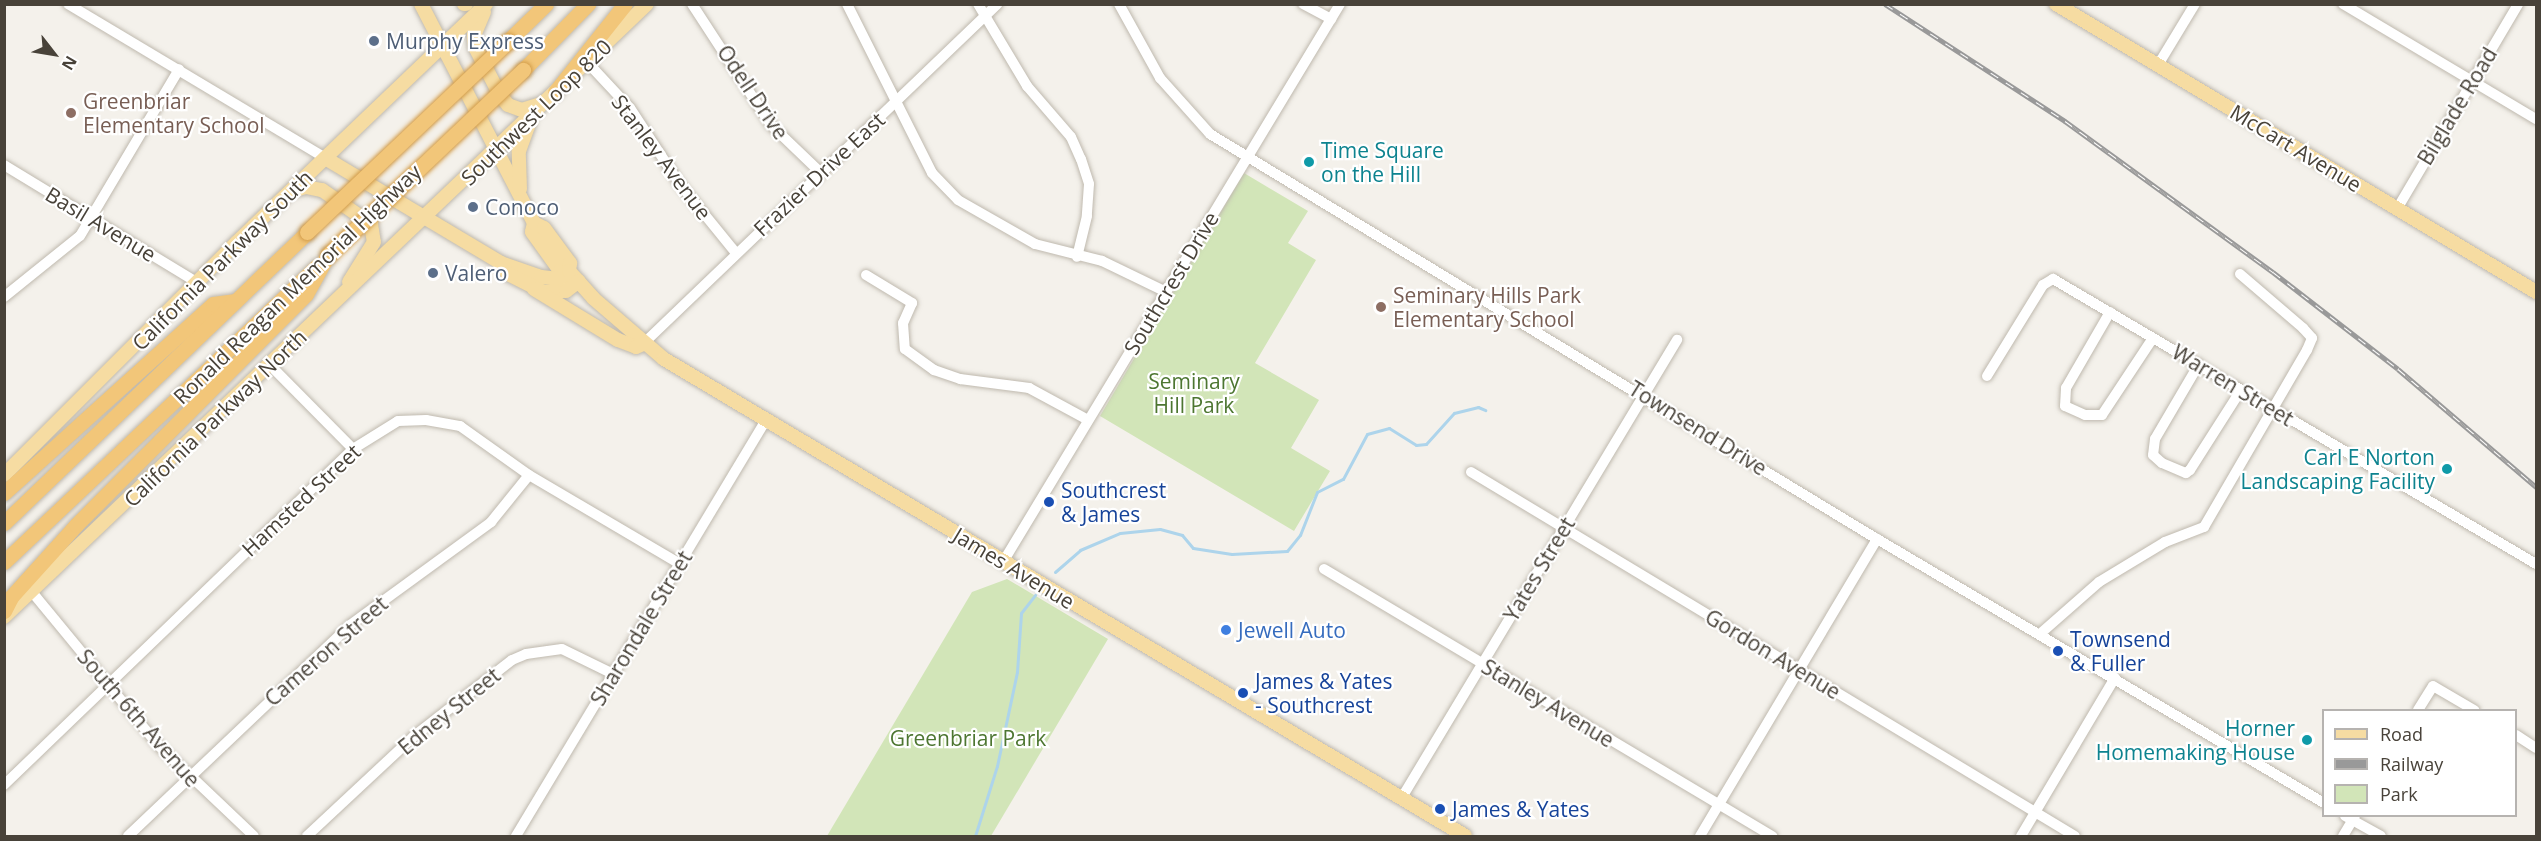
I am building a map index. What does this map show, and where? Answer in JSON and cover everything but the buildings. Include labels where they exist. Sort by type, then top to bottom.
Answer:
[{"type":"highway","name":"Ronald Reagan Memorial Highway","points":[[4,522],[546,4]]},
{"type":"highway","name":"Ronald Reagan Memorial Highway","points":[[4,562],[523,70],[588,4]]},
{"type":"highway","points":[[553,95],[625,4]]},
{"type":"highway","points":[[4,611],[11,597],[75,525],[306,294],[328,255]]},
{"type":"highway","points":[[4,494],[213,304],[234,301]]},
{"type":"main road","points":[[421,4],[534,223],[544,228],[570,263],[574,276]]},
{"type":"main road","points":[[442,47],[487,4]]},
{"type":"main road","points":[[487,4],[474,40],[500,95],[508,105],[522,110],[553,95]]},
{"type":"main road","name":"Southwest Loop 820","points":[[423,218],[496,151],[647,4]]},
{"type":"main road","name":"McCart Avenue","points":[[2056,4],[2536,292]]},
{"type":"main road","name":"California Parkway South","points":[[4,475],[289,192],[442,47]]},
{"type":"main road","points":[[523,202],[518,181],[519,151],[536,111]]},
{"type":"main road","points":[[325,158],[501,263],[541,277],[574,276]]},
{"type":"main road","points":[[289,192],[306,188],[326,192],[367,219],[374,230],[372,247],[340,297]]},
{"type":"main road","name":"California Parkway North","points":[[4,617],[423,218]]},
{"type":"main road","points":[[501,263],[507,274],[618,340],[636,347],[643,344]]},
{"type":"main road","points":[[534,289],[559,293],[574,276]]},
{"type":"main road","name":"James Avenue","points":[[574,276],[643,344],[766,420],[1465,837]]},
{"type":"street","points":[[68,4],[325,158]]},
{"type":"street","name":"Odell Drive","points":[[692,4],[771,125],[820,172]]},
{"type":"street","points":[[847,4],[932,173],[958,200],[1035,244],[1077,257],[1102,261],[1166,292]]},
{"type":"street","points":[[978,4],[1027,86],[1071,137],[1081,159],[1089,184],[1087,216],[1077,257]]},
{"type":"street","name":"Frazier Drive East","points":[[643,344],[735,252],[997,4]]},
{"type":"street","name":"Townsend Drive","points":[[1119,4],[1175,99],[1210,134],[1877,538],[2041,633],[2322,802]]},
{"type":"street","points":[[1302,4],[1331,19]]},
{"type":"street","name":"Southcrest Drive","points":[[1003,562],[1340,4]]},
{"type":"street","points":[[2158,65],[2195,4]]},
{"type":"street","points":[[2343,4],[2536,119]]},
{"type":"street","name":"Bilglade Road","points":[[2397,209],[2518,4]]},
{"type":"street","name":"Stanley Avenue","points":[[588,63],[630,108],[679,183],[735,252]]},
{"type":"street","points":[[4,297],[71,246],[178,69]]},
{"type":"street","name":"Basil Avenue","points":[[4,165],[198,283]]},
{"type":"street","points":[[2041,633],[2107,577],[2165,542],[2204,527],[2273,409],[2312,338],[2240,274]]},
{"type":"street","points":[[866,275],[912,303],[903,323],[905,349],[934,370],[960,379],[1029,388],[1088,420]]},
{"type":"street","name":"Warren Street","points":[[1987,376],[2043,285],[2053,279],[2536,564]]},
{"type":"street","points":[[2110,312],[2066,388],[2065,406],[2085,415],[2102,415],[2153,338]]},
{"type":"street","name":"Yates Street","points":[[1401,799],[1677,340]]},
{"type":"street","points":[[2199,364],[2156,439],[2153,455],[2162,463],[2186,473],[2190,470],[2241,390]]},
{"type":"street","points":[[270,365],[352,449]]},
{"type":"street","name":"Sharondale Street","points":[[516,837],[766,420]]},
{"type":"street","name":"Hamsted Street","points":[[4,785],[109,687],[352,449],[398,421],[446,422],[460,426],[529,475],[680,564]]},
{"type":"street","name":"Gordon Avenue","points":[[1471,472],[2075,837]]},
{"type":"street","name":"Cameron Street","points":[[128,837],[350,625],[491,522],[529,475]]},
{"type":"street","points":[[1700,837],[1877,538]]},
{"type":"street","name":"Stanley Avenue","points":[[1324,569],[1772,837]]},
{"type":"street","name":"South 6th Avenue","points":[[32,592],[109,687],[190,779],[254,837]]},
{"type":"street","name":"Edney Street","points":[[307,837],[413,737],[512,660],[526,654],[562,649],[613,674]]},
{"type":"street","points":[[2021,837],[2115,678]]},
{"type":"street","points":[[2419,709],[2433,686],[2471,709]]},
{"type":"street","points":[[2517,736],[2536,747]]},
{"type":"street","points":[[2343,837],[2351,817],[2381,837]]},
{"type":"green space","name":"Seminary Hill Park","points":[[1244,173],[1308,211],[1288,243],[1316,260],[1255,363],[1319,400],[1291,448],[1330,471],[1294,531],[1100,416]]},
{"type":"green space","name":"Greenbriar Park","points":[[1007,579],[1108,639],[991,836],[827,836],[972,592]]},
{"type":"waterway","points":[[1055,572],[1080,550],[1120,533],[1160,529],[1182,535],[1193,548],[1232,554],[1287,551],[1300,535],[1317,492],[1343,479],[1367,434],[1389,428],[1416,445],[1426,444],[1454,413],[1478,407],[1485,410]]},
{"type":"waterway","points":[[975,836],[997,766],[1017,672],[1021,613],[1035,595]]},
{"type":"railway","points":[[1885,4],[2065,121],[2273,272],[2398,369],[2536,487]]},
{"type":"place","name":"Murphy Express","points":[[374,41]]},
{"type":"place","name":"Greenbriar Elementary School","points":[[71,113]]},
{"type":"place","name":"Time Square on the Hill","points":[[1309,162]]},
{"type":"place","name":"Conoco","points":[[473,207]]},
{"type":"place","name":"Valero","points":[[433,273]]},
{"type":"place","name":"Seminary Hills Park Elementary School","points":[[1381,307]]},
{"type":"place","name":"Carl E Norton Landscaping Facility","points":[[2447,469]]},
{"type":"place","name":"Southcrest & James","points":[[1049,502]]},
{"type":"place","name":"Jewell Auto","points":[[1226,630]]},
{"type":"place","name":"Townsend & Fuller","points":[[2058,651]]},
{"type":"place","name":"James & Yates - Southcrest","points":[[1243,693]]},
{"type":"place","name":"Horner Homemaking House","points":[[2307,740]]},
{"type":"place","name":"James & Yates","points":[[1440,809]]}]
